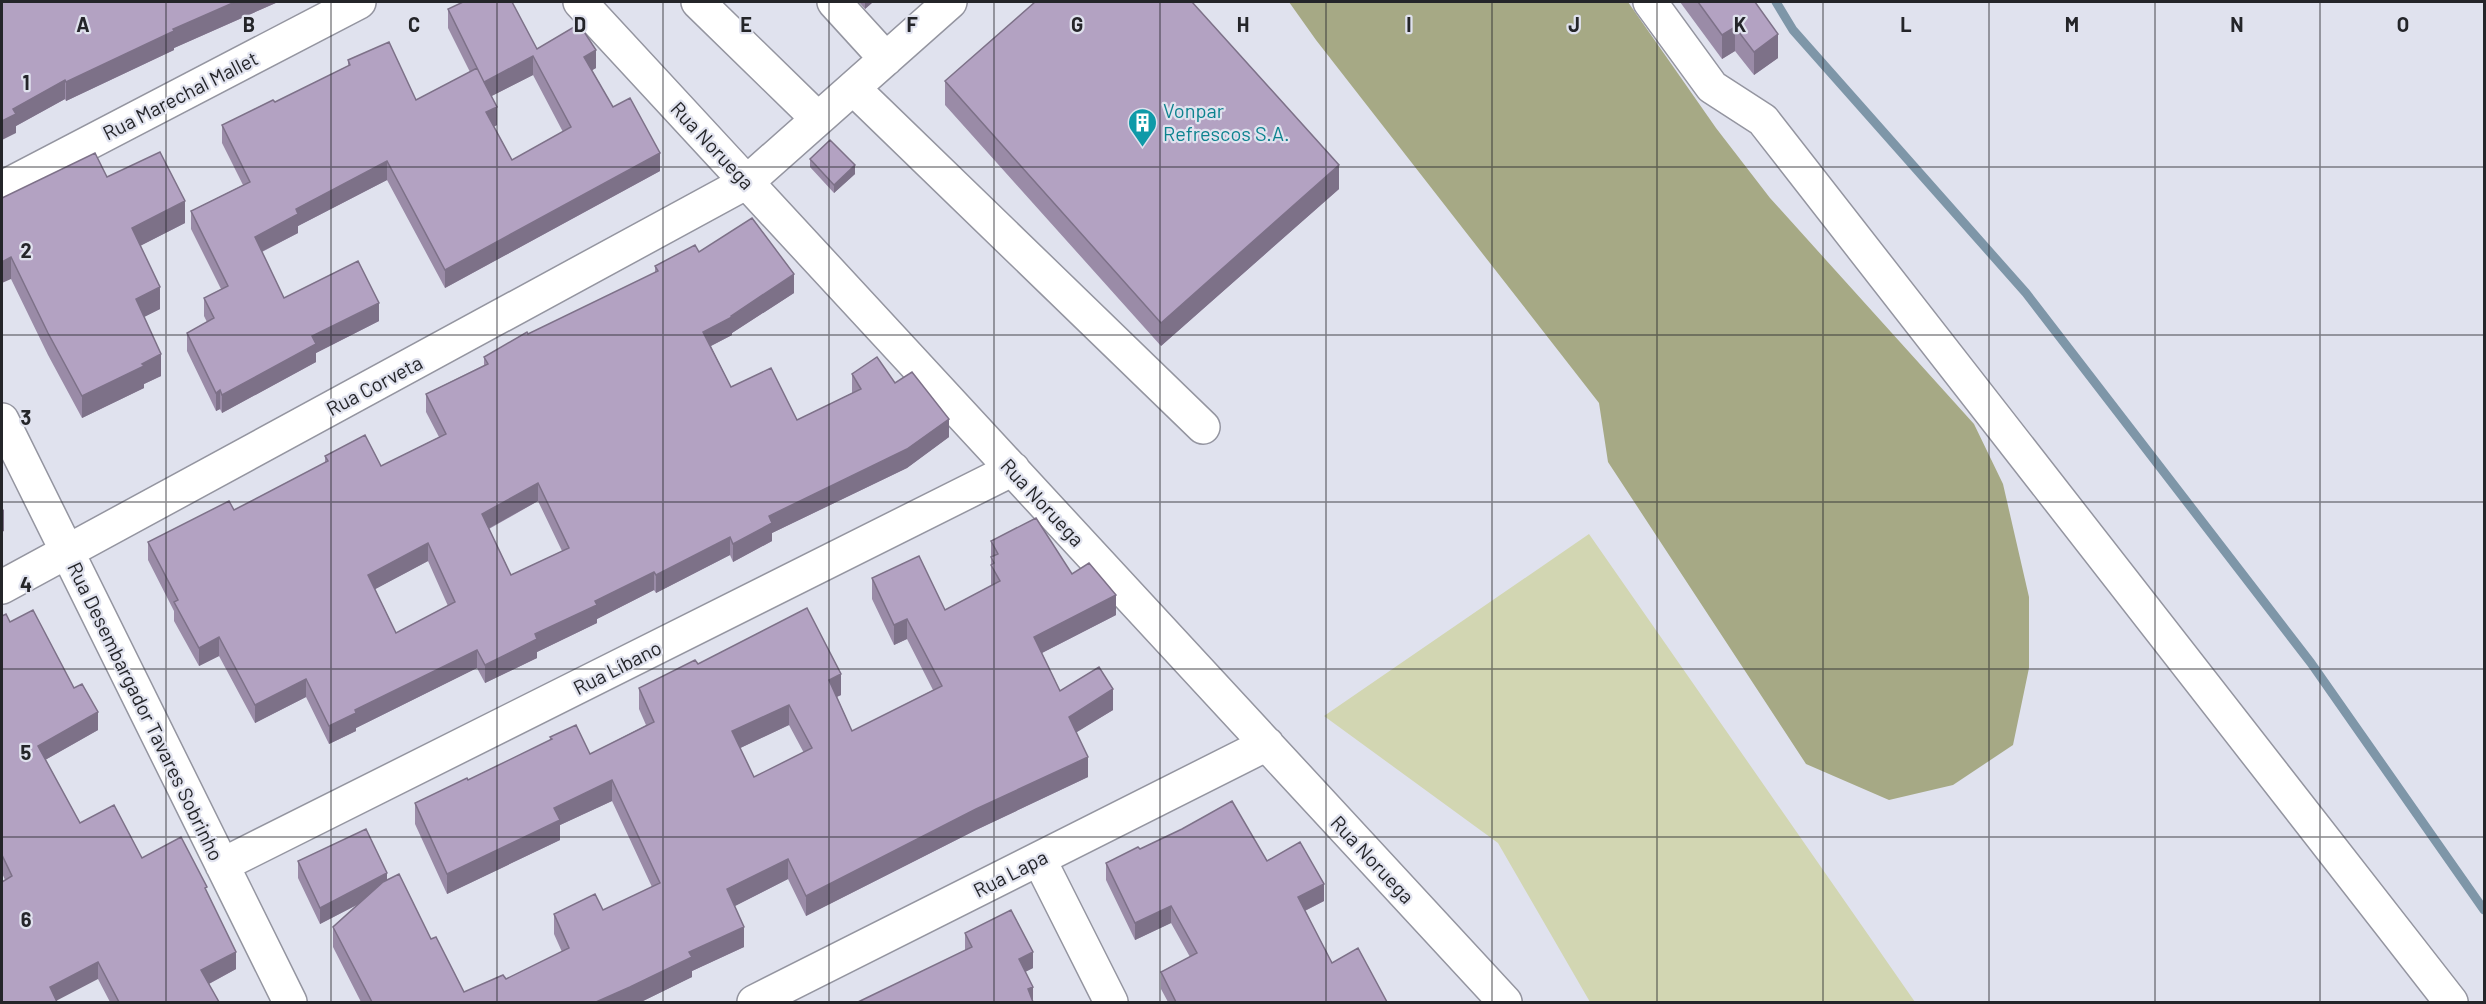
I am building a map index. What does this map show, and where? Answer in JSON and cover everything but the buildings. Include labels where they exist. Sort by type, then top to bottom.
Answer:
[{"type":"street","name":"Rua Marechal Mallet","points":[[2,188],[359,2]]},
{"type":"street","name":"Rua Noruega","points":[[580,2],[1505,1002]]},
{"type":"street","points":[[698,2],[818,119]]},
{"type":"street","points":[[834,2],[886,59]]},
{"type":"street","name":"Rua Corveta","points":[[2,587],[747,182],[950,2]]},
{"type":"street","points":[[1650,2],[1712,87],[1762,120],[2451,1002]]},
{"type":"street","points":[[853,88],[1203,428]]},
{"type":"street","name":"Rua Desembargador Tavares Sobrinho","points":[[2,420],[290,1002]]},
{"type":"street","name":"Rua Líbano","points":[[222,865],[1013,469]]},
{"type":"street","name":"Rua Lapa","points":[[754,1002],[1267,744]]},
{"type":"street","points":[[1039,859],[1111,1002]]},
{"type":"green space","points":[[1289,2],[1628,2],[1716,128],[1770,198],[1974,424],[2003,484],[2029,597],[2029,668],[2013,745],[1953,785],[1889,800],[1806,764],[1608,462],[1599,403],[1316,40]]},
{"type":"green space","points":[[1589,534],[1915,1002],[1590,1002],[1498,843],[1324,716]]},
{"type":"waterway","points":[[1776,2],[1793,30],[2026,293],[2311,663],[2484,910]]},
{"type":"place","name":"Vonpar Refrescos S.A.","points":[[1142,148]]}]
